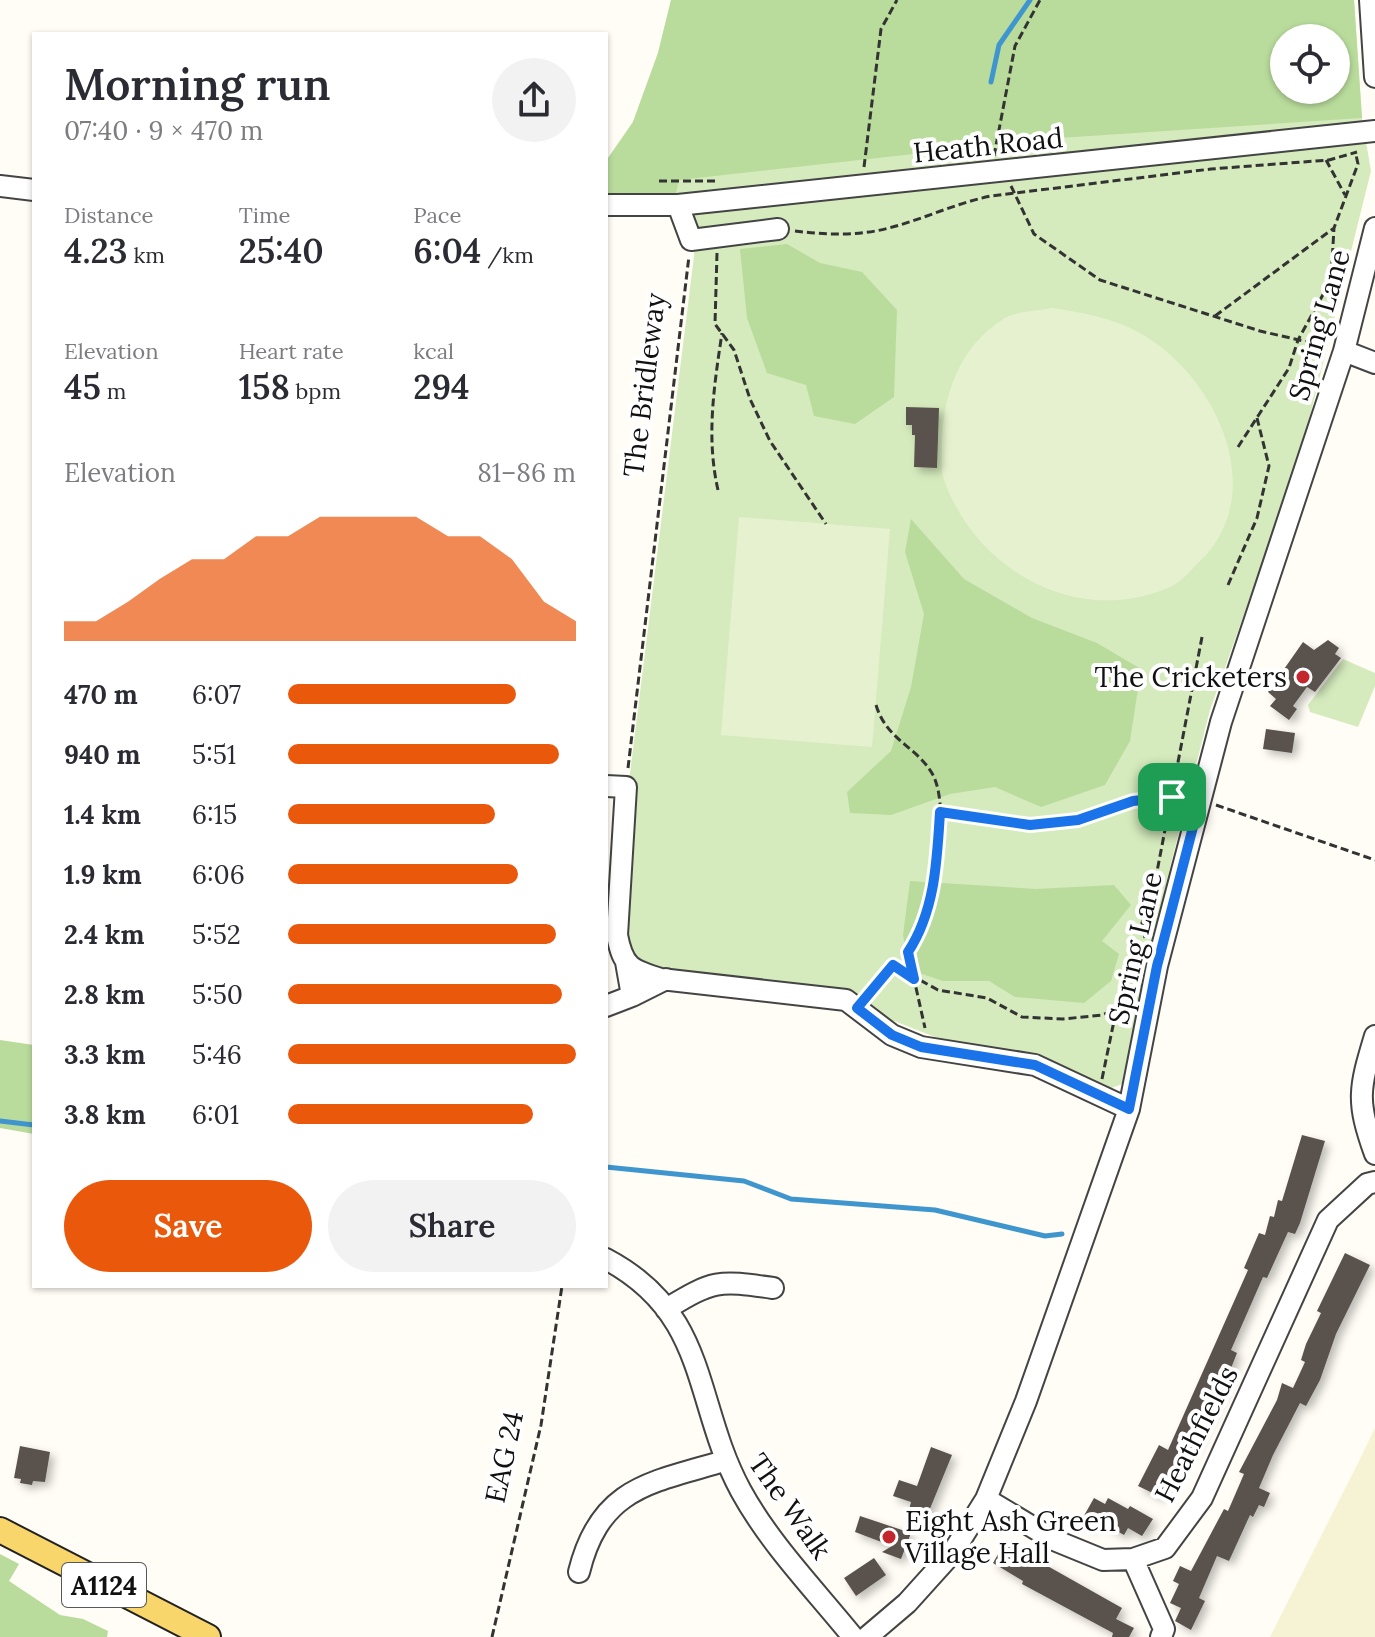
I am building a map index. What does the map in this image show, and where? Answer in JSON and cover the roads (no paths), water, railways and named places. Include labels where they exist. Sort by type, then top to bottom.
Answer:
[{"type":"main road","name":"A1124","points":[[0,1530],[208,1637]]},
{"type":"street","points":[[1370,0],[1375,77]]},
{"type":"street","name":"Heath Road","points":[[608,205],[678,205],[1368,132]]},
{"type":"street","points":[[0,186],[32,190]]},
{"type":"street","points":[[678,205],[691,240],[778,229]]},
{"type":"street","name":"Spring Lane","points":[[867,1637],[907,1603],[953,1552],[986,1499],[1026,1401],[1129,1109],[1157,966],[1225,707],[1344,351],[1374,237]]},
{"type":"street","points":[[1344,351],[1375,363]]},
{"type":"street","points":[[616,786],[617,935],[632,996]]},
{"type":"street","points":[[624,958],[634,971],[666,979],[846,1000],[892,1035],[921,1047],[1035,1065],[1129,1109]]},
{"type":"street","points":[[608,1006],[666,979]]},
{"type":"street","points":[[1375,1036],[1360,1086],[1364,1123],[1375,1154]]},
{"type":"street","name":"Heathfields","points":[[986,1499],[1054,1540],[1103,1560],[1133,1559],[1165,1548],[1202,1498],[1328,1220],[1367,1184],[1375,1182]]},
{"type":"street","name":"The Walk","points":[[608,1260],[620,1266],[666,1309],[686,1335],[724,1461],[743,1496],[782,1550],[853,1637]]},
{"type":"street","points":[[666,1309],[706,1285],[733,1283],[773,1288]]},
{"type":"street","points":[[579,1572],[587,1538],[613,1505],[641,1486],[724,1461]]},
{"type":"street","points":[[1133,1559],[1164,1629],[1161,1637]]},
{"type":"waterway","points":[[991,82],[999,45],[1030,0]]},
{"type":"waterway","points":[[0,1121],[32,1125]]},
{"type":"waterway","points":[[608,1167],[744,1181],[791,1199],[935,1210],[1045,1236],[1062,1234]]},
{"type":"place","name":"The Cricketers","points":[[1303,677]]},
{"type":"place","name":"Eight Ash Green Village Hall","points":[[889,1537]]}]
